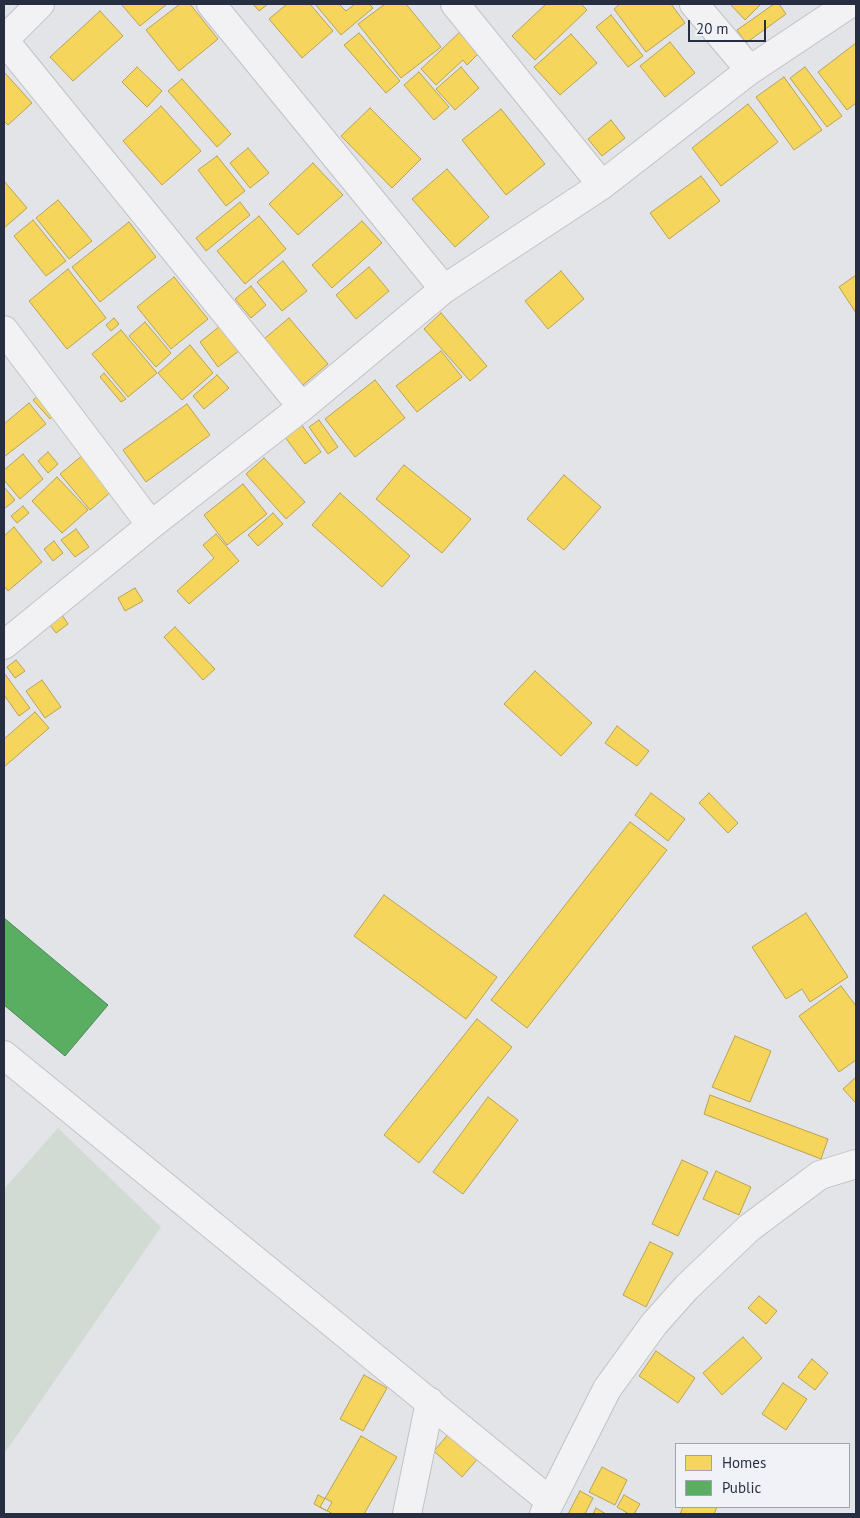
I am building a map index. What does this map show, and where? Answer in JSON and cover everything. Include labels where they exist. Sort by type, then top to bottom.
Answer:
[{"type":"street","points":[[40,4],[4,40],[302,408]]},
{"type":"street","points":[[211,4],[444,289]]},
{"type":"street","points":[[455,4],[602,185]]},
{"type":"street","points":[[694,4],[750,70]]},
{"type":"street","points":[[6,638],[302,408],[444,289],[602,185],[750,70],[849,4]]},
{"type":"street","points":[[4,330],[152,525]]},
{"type":"street","points":[[4,1055],[430,1402],[547,1508],[607,1389],[654,1324],[682,1293],[757,1222],[820,1175],[856,1164]]},
{"type":"street","points":[[407,1514],[430,1402]]},
{"type":"shaded area","points":[[58,1128],[161,1227],[4,1454],[4,1189]]},
{"type":"building: Homes","points":[[121,4],[167,4],[140,26]]},
{"type":"building: Homes","points":[[180,4],[190,4],[218,39],[179,71],[146,30]]},
{"type":"building: Homes","points":[[253,4],[268,4],[259,11]]},
{"type":"building: Homes","points":[[287,4],[310,4],[333,31],[302,58],[269,19]]},
{"type":"building: Homes","points":[[315,4],[339,4],[346,11],[355,4],[369,4],[373,8],[341,35]]},
{"type":"building: Homes","points":[[385,4],[406,4],[441,47],[401,78],[358,24]]},
{"type":"building: Homes","points":[[546,4],[581,4],[587,10],[535,60],[512,36]]},
{"type":"building: Homes","points":[[620,4],[671,4],[685,23],[646,52],[614,9]]},
{"type":"building: Homes","points":[[730,4],[761,4],[745,20]]},
{"type":"building: Homes","points":[[774,4],[779,4],[786,14],[746,43],[737,30]]},
{"type":"building: Homes","points":[[100,11],[123,36],[73,81],[50,57]]},
{"type":"building: Homes","points":[[611,15],[643,56],[628,67],[596,27]]},
{"type":"building: Homes","points":[[463,29],[483,49],[467,65],[463,60],[436,85],[421,69]]},
{"type":"building: Homes","points":[[359,33],[400,81],[386,93],[344,45]]},
{"type":"building: Homes","points":[[571,34],[597,63],[560,95],[534,67]]},
{"type":"building: Homes","points":[[670,42],[695,73],[665,97],[640,66]]},
{"type":"building: Homes","points":[[856,43],[856,103],[847,110],[818,72]]},
{"type":"building: Homes","points":[[137,67],[162,91],[147,107],[122,82]]},
{"type":"building: Homes","points":[[461,67],[479,88],[455,110],[436,89]]},
{"type":"building: Homes","points":[[805,67],[842,116],[827,127],[790,78]]},
{"type":"building: Homes","points":[[4,72],[32,103],[8,125],[4,121]]},
{"type":"building: Homes","points":[[419,72],[449,107],[434,120],[404,85]]},
{"type":"building: Homes","points":[[784,77],[822,130],[794,150],[756,97]]},
{"type":"building: Homes","points":[[182,79],[231,134],[217,147],[168,91]]},
{"type":"building: Homes","points":[[748,104],[778,142],[721,186],[692,148]]},
{"type":"building: Homes","points":[[161,106],[201,151],[162,185],[123,141]]},
{"type":"building: Homes","points":[[370,108],[421,159],[392,188],[341,136]]},
{"type":"building: Homes","points":[[501,109],[545,164],[506,195],[462,140]]},
{"type":"building: Homes","points":[[611,120],[625,138],[602,156],[588,139]]},
{"type":"building: Homes","points":[[248,148],[269,173],[250,188],[230,163]]},
{"type":"building: Homes","points":[[217,156],[245,191],[226,206],[198,170]]},
{"type":"building: Homes","points":[[313,163],[343,195],[298,235],[269,204]]},
{"type":"building: Homes","points":[[447,169],[489,217],[455,247],[412,199]]},
{"type":"building: Homes","points":[[701,176],[720,201],[669,239],[650,213]]},
{"type":"building: Homes","points":[[4,181],[27,208],[4,228]]},
{"type":"building: Homes","points":[[58,200],[92,241],[69,259],[36,218]]},
{"type":"building: Homes","points":[[240,202],[250,215],[206,251],[196,238]]},
{"type":"building: Homes","points":[[259,216],[286,249],[245,284],[217,251]]},
{"type":"building: Homes","points":[[33,220],[66,261],[46,276],[14,236]]},
{"type":"building: Homes","points":[[362,221],[382,243],[332,288],[312,265]]},
{"type":"building: Homes","points":[[129,222],[156,257],[100,302],[72,267]]},
{"type":"building: Homes","points":[[283,261],[307,291],[282,311],[257,282]]},
{"type":"building: Homes","points":[[369,267],[389,291],[356,319],[336,295]]},
{"type":"building: Homes","points":[[68,269],[106,318],[67,349],[29,301]]},
{"type":"building: Homes","points":[[561,271],[584,299],[548,329],[525,301]]},
{"type":"building: Homes","points":[[856,275],[856,313],[839,287]]},
{"type":"building: Homes","points":[[174,277],[208,319],[171,349],[137,307]]},
{"type":"building: Homes","points":[[251,286],[266,305],[251,318],[235,299]]},
{"type":"building: Homes","points":[[441,313],[487,366],[470,381],[424,329]]},
{"type":"building: Homes","points":[[114,318],[119,324],[111,331],[106,325]]},
{"type":"building: Homes","points":[[289,318],[328,364],[303,385],[264,339]]},
{"type":"building: Homes","points":[[145,322],[171,353],[156,367],[129,336]]},
{"type":"building: Homes","points":[[225,322],[244,347],[218,367],[200,342]]},
{"type":"building: Homes","points":[[121,330],[157,373],[128,397],[92,354]]},
{"type":"building: Homes","points":[[190,345],[213,373],[182,400],[158,373]]},
{"type":"building: Homes","points":[[441,351],[462,377],[417,412],[396,386]]},
{"type":"building: Homes","points":[[104,373],[126,399],[121,402],[100,377]]},
{"type":"building: Homes","points":[[217,375],[229,388],[204,409],[193,396]]},
{"type":"building: Homes","points":[[375,380],[405,418],[355,457],[325,419]]},
{"type":"building: Homes","points":[[38,396],[55,414],[50,419],[33,400]]},
{"type":"building: Homes","points":[[29,403],[46,424],[4,457],[4,424]]},
{"type":"building: Homes","points":[[187,404],[210,435],[146,482],[123,450]]},
{"type":"building: Homes","points":[[319,420],[338,447],[328,454],[309,427]]},
{"type":"building: Homes","points":[[301,424],[321,452],[305,464],[285,437]]},
{"type":"building: Homes","points":[[48,452],[58,464],[48,473],[38,461]]},
{"type":"building: Homes","points":[[23,454],[43,479],[20,499],[4,480],[4,470]]},
{"type":"building: Homes","points":[[84,454],[113,490],[90,510],[60,474]]},
{"type":"building: Homes","points":[[264,458],[305,502],[286,519],[246,474]]},
{"type":"building: Homes","points":[[404,465],[471,519],[442,553],[376,499]]},
{"type":"building: Homes","points":[[564,475],[601,507],[564,550],[527,519]]},
{"type":"building: Homes","points":[[57,477],[88,510],[62,533],[32,501]]},
{"type":"building: Homes","points":[[243,484],[267,514],[227,545],[204,515]]},
{"type":"building: Homes","points":[[4,487],[15,500],[4,509]]},
{"type":"building: Homes","points":[[340,493],[410,556],[382,587],[312,525]]},
{"type":"building: Homes","points":[[23,506],[29,513],[17,523],[11,516]]},
{"type":"building: Homes","points":[[273,513],[283,524],[258,546],[248,535]]},
{"type":"building: Homes","points":[[14,527],[42,562],[8,591],[4,586],[4,536]]},
{"type":"building: Homes","points":[[76,529],[89,547],[75,557],[61,540]]},
{"type":"building: Homes","points":[[216,534],[239,561],[189,604],[177,591],[214,558],[203,545]]},
{"type":"building: Homes","points":[[54,541],[63,553],[53,561],[44,549]]},
{"type":"building: Homes","points":[[135,588],[143,601],[125,611],[118,598]]},
{"type":"building: Homes","points":[[60,612],[68,624],[56,633],[47,621]]},
{"type":"building: Homes","points":[[175,627],[215,669],[203,680],[164,637]]},
{"type":"building: Homes","points":[[16,660],[25,671],[15,678],[7,667]]},
{"type":"building: Homes","points":[[535,671],[592,723],[561,756],[504,704]]},
{"type":"building: Homes","points":[[4,673],[30,708],[19,716],[4,695]]},
{"type":"building: Homes","points":[[42,680],[61,707],[45,718],[26,691]]},
{"type":"building: Homes","points":[[35,712],[49,728],[4,767],[4,739]]},
{"type":"building: Homes","points":[[617,726],[649,751],[637,766],[605,743]]},
{"type":"building: Homes","points":[[651,793],[685,819],[668,841],[635,815]]},
{"type":"building: Homes","points":[[709,793],[738,823],[728,833],[699,803]]},
{"type":"building: Homes","points":[[630,822],[667,850],[527,1028],[491,1000]]},
{"type":"building: Homes","points":[[384,895],[497,977],[466,1019],[354,936]]},
{"type":"building: Homes","points":[[806,913],[848,977],[810,1002],[802,989],[786,999],[752,947]]},
{"type":"building: Homes","points":[[841,986],[856,1006],[856,1060],[839,1072],[799,1016]]},
{"type":"building: Homes","points":[[477,1019],[512,1047],[419,1163],[384,1135]]},
{"type":"building: Homes","points":[[735,1036],[771,1051],[750,1102],[712,1087]]},
{"type":"building: Homes","points":[[856,1077],[856,1101],[855,1102],[843,1089]]},
{"type":"building: Homes","points":[[710,1095],[828,1139],[821,1159],[704,1114]]},
{"type":"building: Homes","points":[[488,1097],[518,1120],[463,1194],[433,1172]]},
{"type":"building: Homes","points":[[682,1160],[708,1172],[678,1236],[652,1224]]},
{"type":"building: Homes","points":[[716,1171],[751,1187],[739,1215],[703,1199]]},
{"type":"building: Homes","points":[[650,1242],[673,1253],[646,1307],[623,1295]]},
{"type":"building: Homes","points":[[759,1296],[777,1311],[766,1324],[748,1308]]},
{"type":"building: Homes","points":[[743,1337],[762,1358],[722,1395],[703,1373]]},
{"type":"building: Homes","points":[[656,1351],[695,1378],[678,1403],[639,1376]]},
{"type":"building: Homes","points":[[812,1359],[828,1373],[815,1390],[798,1377]]},
{"type":"building: Homes","points":[[364,1375],[387,1388],[363,1431],[340,1419]]},
{"type":"building: Homes","points":[[783,1383],[807,1399],[786,1430],[762,1414]]},
{"type":"building: Homes","points":[[451,1431],[480,1456],[462,1477],[434,1451]]},
{"type":"building: Homes","points":[[361,1436],[397,1457],[364,1514],[333,1514],[320,1507]]},
{"type":"building: Homes","points":[[602,1467],[627,1480],[615,1505],[589,1492]]},
{"type":"building: Homes","points":[[580,1491],[593,1498],[585,1514],[568,1514]]},
{"type":"building: Homes","points":[[318,1495],[332,1502],[327,1511],[314,1504]]},
{"type":"building: Homes","points":[[624,1495],[640,1504],[634,1514],[629,1514],[617,1507]]},
{"type":"building: Homes","points":[[596,1508],[606,1514],[593,1514]]},
{"type":"building: Homes","points":[[683,1508],[717,1508],[714,1514],[680,1514]]},
{"type":"building: Public","points":[[4,918],[108,1005],[65,1056],[4,1005]]}]
